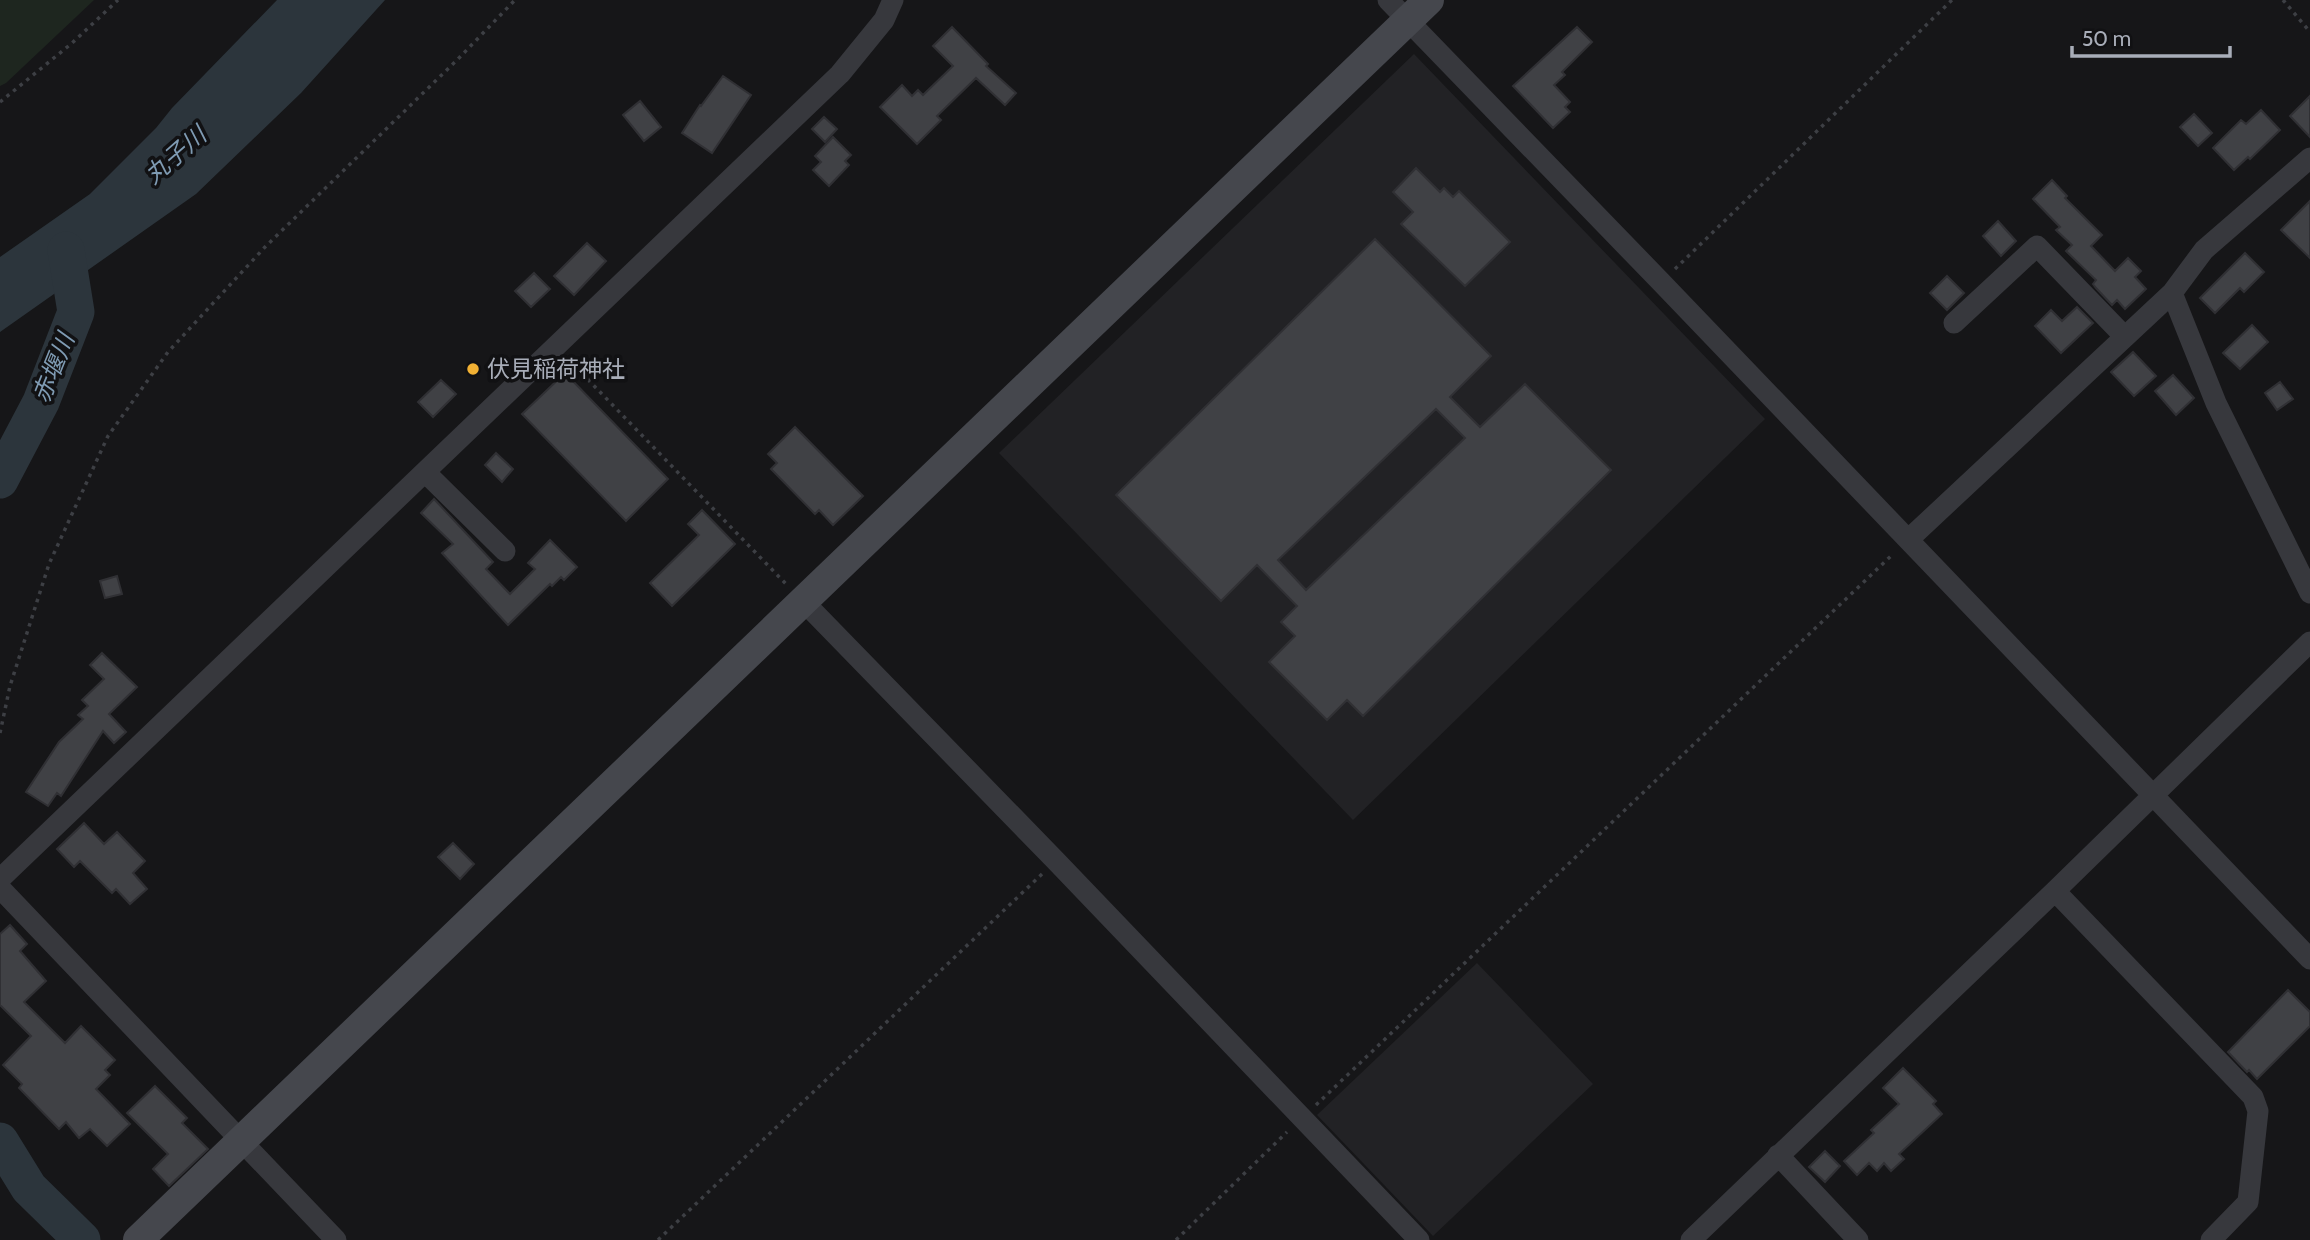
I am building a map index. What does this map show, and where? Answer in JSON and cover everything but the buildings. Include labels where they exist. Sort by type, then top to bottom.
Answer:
[{"type":"street","points":[[0,879],[840,74],[884,20],[894,0]]},
{"type":"street","points":[[138,1240],[804,602],[1398,10],[1429,0]]},
{"type":"street","points":[[1398,10],[1909,539],[2310,960]]},
{"type":"street","points":[[1909,539],[2172,293],[2204,250],[2310,158]]},
{"type":"street","points":[[1954,323],[2036,246],[2125,337]]},
{"type":"street","points":[[2172,293],[2216,404],[2310,593]]},
{"type":"street","points":[[425,472],[505,551]]},
{"type":"street","points":[[804,602],[1419,1240]]},
{"type":"street","points":[[1691,1240],[2310,642]]},
{"type":"street","points":[[0,888],[336,1240]]},
{"type":"street","points":[[2055,891],[2253,1097],[2258,1111],[2248,1202],[2211,1240]]},
{"type":"street","points":[[1778,1156],[1858,1240]]},
{"type":"path","points":[[0,102],[71,44],[118,0]]},
{"type":"path","points":[[0,733],[10,687],[49,564],[108,436],[168,352],[265,247],[515,0]]},
{"type":"path","points":[[1661,282],[1952,0]]},
{"type":"path","points":[[2283,0],[2310,32]]},
{"type":"path","points":[[556,347],[804,602]]},
{"type":"path","points":[[1176,1240],[1909,539]]},
{"type":"path","points":[[658,1240],[1056,861]]},
{"type":"shaded area","points":[[0,0],[94,0],[0,86]]},
{"type":"shaded area","points":[[1414,54],[1765,419],[1353,820],[999,453]]},
{"type":"shaded area","points":[[1477,963],[1593,1084],[1433,1236],[1317,1115]]},
{"type":"water","name":"丸子川","points":[[277,0],[385,0],[301,93],[196,194],[0,332],[0,257],[90,194]]},
{"type":"waterway","name":"赤堰川","points":[[0,480],[41,402],[76,312],[66,250]]},
{"type":"waterway","name":"赤堰川","points":[[0,1141],[29,1188],[82,1240]]},
{"type":"place","name":"伏見稲荷神社","points":[[473,369]]}]
